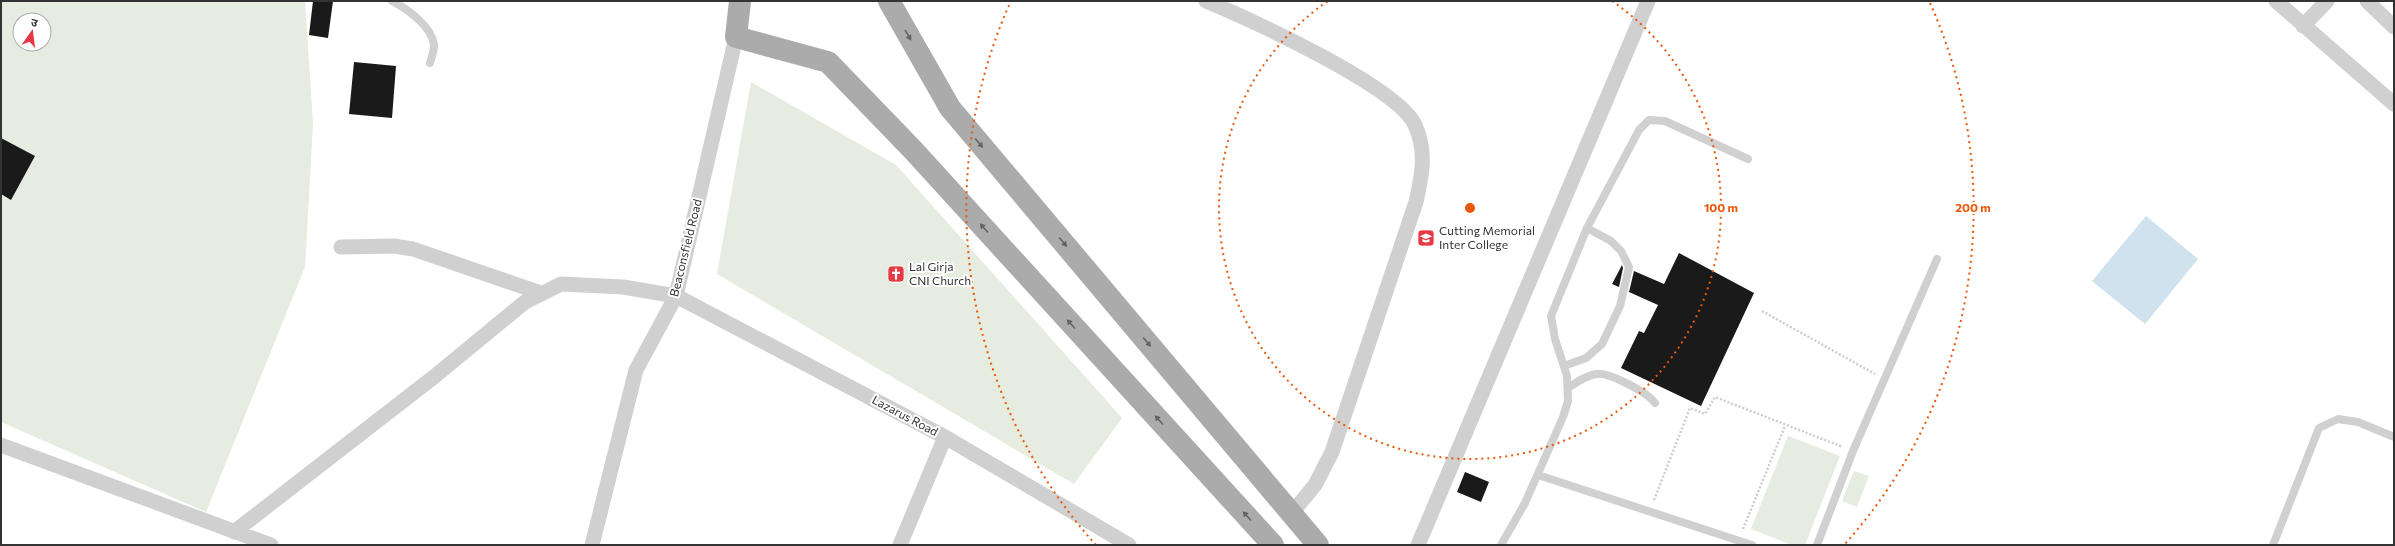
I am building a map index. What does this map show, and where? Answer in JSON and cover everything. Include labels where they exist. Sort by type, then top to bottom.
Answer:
[{"type":"main road","points":[[740,1],[736,37],[828,62],[913,150],[1273,545]]},
{"type":"main road","points":[[888,1],[950,108],[1318,545]]},
{"type":"street","points":[[1206,1],[1270,29],[1373,86],[1402,108],[1415,124],[1423,146],[1422,172],[1416,202],[1332,452],[1315,485],[1291,514]]},
{"type":"street","points":[[1418,545],[1648,1]]},
{"type":"street","points":[[2276,1],[2394,104]]},
{"type":"street","points":[[2303,26],[2327,1]]},
{"type":"street","points":[[2367,1],[2394,27]]},
{"type":"street","name":"Beaconsfield Road","points":[[592,545],[636,370],[676,296],[736,37]]},
{"type":"street","points":[[341,247],[394,246],[413,249],[541,293]]},
{"type":"street","name":"Lazarus Road","points":[[234,532],[436,376],[525,302],[561,284],[623,287],[676,296],[945,437],[1129,545]]},
{"type":"street","points":[[900,545],[945,437]]},
{"type":"street","points":[[1,445],[271,545]]},
{"type":"lane","points":[[392,1],[420,21],[431,36],[434,46],[430,63]]},
{"type":"lane","points":[[1501,545],[1538,474],[1563,417],[1568,401],[1568,388],[1564,366],[1555,339],[1551,316],[1587,228],[1639,130],[1649,120],[1665,121],[1748,159]]},
{"type":"lane","points":[[1564,366],[1586,358],[1602,344],[1620,306],[1629,267],[1621,250],[1611,241],[1587,228]]},
{"type":"lane","points":[[1817,545],[1853,451],[1937,259]]},
{"type":"lane","points":[[1568,388],[1585,377],[1597,373],[1610,376],[1650,396],[1655,403]]},
{"type":"lane","points":[[2273,545],[2318,428],[2338,419],[2358,422],[2394,437]]},
{"type":"lane","points":[[1538,474],[1752,545]]},
{"type":"path","points":[[1762,311],[1884,380]]},
{"type":"path","points":[[1650,511],[1690,408],[1705,414],[1715,397],[1785,426],[1853,451]]},
{"type":"path","points":[[1738,541],[1785,426]]},
{"type":"shaded area","points":[[1,1],[305,1],[313,124],[305,267],[206,512],[1,422]]},
{"type":"shaded area","points":[[751,82],[896,165],[1122,418],[1074,484],[717,274]]},
{"type":"shaded area","points":[[1788,436],[1840,456],[1805,545],[1792,545],[1751,529]]},
{"type":"shaded area","points":[[1854,471],[1869,476],[1857,507],[1842,501]]},
{"type":"water","points":[[2146,216],[2198,259],[2145,324],[2092,281]]},
{"type":"building","points":[[313,1],[333,1],[328,38],[309,35]]},
{"type":"building","points":[[354,62],[396,66],[392,118],[349,114]]},
{"type":"building","points":[[1,138],[35,156],[11,200],[1,194]]},
{"type":"building","points":[[1679,253],[1754,293],[1701,406],[1621,368],[1639,331],[1644,333],[1658,305],[1629,292],[1634,271],[1664,284]]},
{"type":"building","points":[[1622,265],[1623,268],[1619,287],[1612,284]]},
{"type":"building","points":[[1465,472],[1489,482],[1481,502],[1457,492]]},
{"type":"place","name":"Cutting Memorial Inter College","points":[[1426,238]]},
{"type":"place","name":"Lal Girja CNI Church","points":[[896,274]]}]
